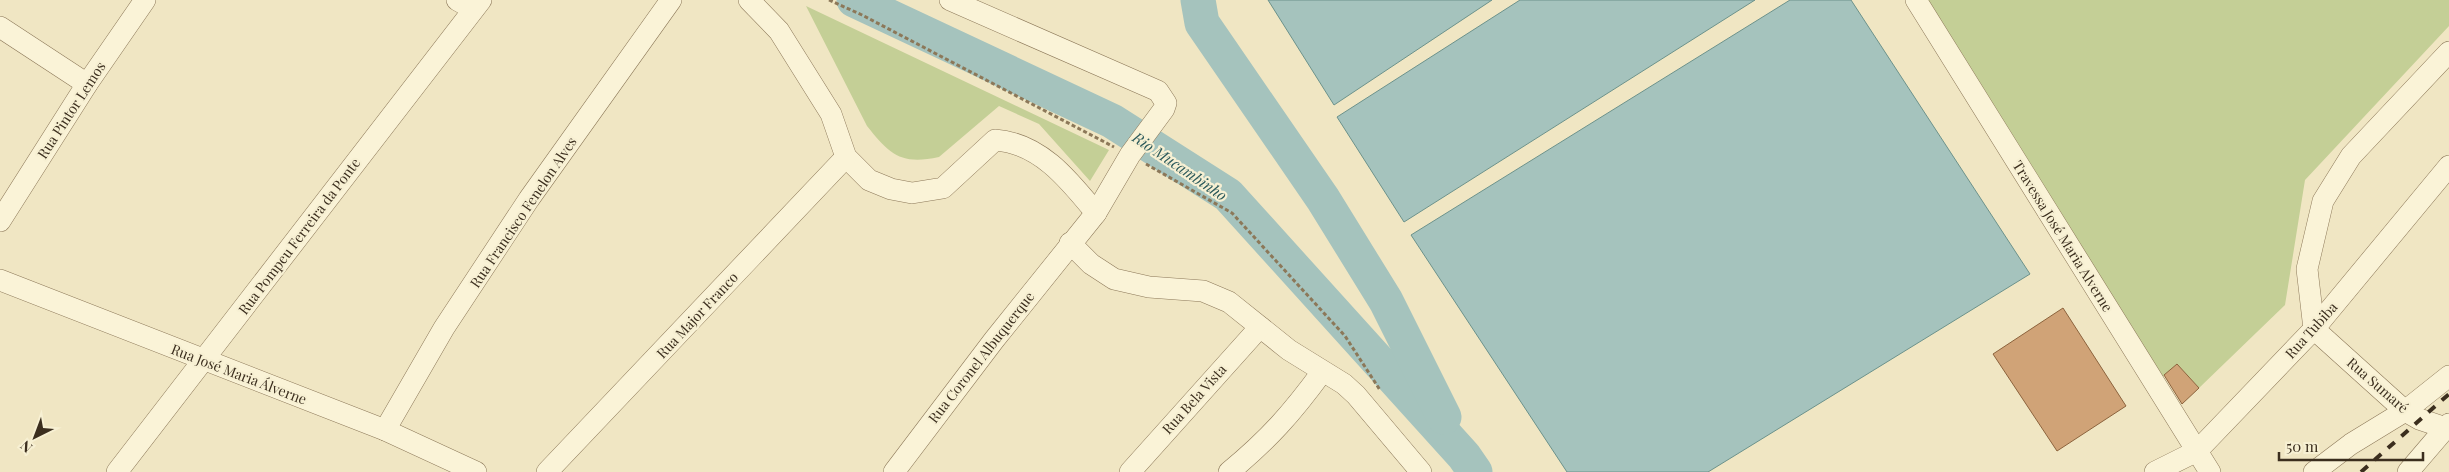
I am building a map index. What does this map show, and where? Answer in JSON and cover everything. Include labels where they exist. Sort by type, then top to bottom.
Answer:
[{"type":"street","name":"Rua Pintor Lemos","points":[[0,221],[86,84],[145,0]]},
{"type":"street","name":"Rua Francisco Fenelon Alves","points":[[385,430],[444,328],[529,199],[671,0]]},
{"type":"street","points":[[749,0],[779,31],[831,114],[846,157],[869,180],[892,189],[912,193],[943,188],[995,140],[1008,141],[1045,158],[1076,188],[1096,213]]},
{"type":"street","name":"Rua Coronel Albuquerque","points":[[894,472],[1070,243],[1096,213],[1133,152],[1164,109],[1164,99],[1158,91],[951,0]]},
{"type":"street","name":"Travessa José Maria Alverne","points":[[1916,0],[2210,472]]},
{"type":"street","name":"Rua Pompeu Ferreira da Ponte","points":[[117,472],[204,360],[470,3]]},
{"type":"street","points":[[0,27],[86,84]]},
{"type":"street","points":[[2314,329],[2307,269],[2322,201],[2351,156],[2449,52]]},
{"type":"street","name":"Rua Major Franco","points":[[547,472],[846,157]]},
{"type":"street","name":"Rua Tubiba","points":[[2155,472],[2197,451],[2314,329],[2449,166]]},
{"type":"street","points":[[1070,243],[1091,264],[1114,279],[1149,286],[1203,291],[1217,295],[1322,372],[1344,384],[1356,395],[1411,468]]},
{"type":"street","name":"Rua José Maria Álverne","points":[[0,280],[385,430],[476,472]]},
{"type":"street","name":"Rua Bela Vista","points":[[1130,472],[1260,327]]},
{"type":"street","name":"Rua Sumaré","points":[[2314,329],[2405,411],[2447,427]]},
{"type":"street","points":[[1230,472],[1268,439],[1291,414],[1322,372]]},
{"type":"street","points":[[2314,472],[2351,444],[2405,411],[2449,376]]},
{"type":"street","points":[[2408,472],[2447,427]]},
{"type":"path","points":[[829,0],[1133,152],[1232,213],[1345,336],[1382,392]]},
{"type":"green space","points":[[1917,0],[2449,0],[2449,26],[2305,180],[2285,305],[2199,388],[2177,364],[2158,381]]},
{"type":"green space","points":[[806,6],[1109,150],[1090,181],[1039,124],[999,106],[939,157],[915,160],[897,155],[890,151],[867,126]]},
{"type":"water","points":[[1268,0],[1492,0],[1334,105]]},
{"type":"water","points":[[1520,0],[1755,0],[1404,222],[1337,117]]},
{"type":"water","points":[[1790,0],[1851,0],[2030,274],[1708,472],[1567,472],[1411,235]]},
{"type":"building","points":[[2063,308],[2126,406],[2057,451],[1993,354]]},
{"type":"building","points":[[2177,364],[2199,388],[2182,404],[2164,375]]},
{"type":"waterway","name":"Rio Mucambinho","points":[[854,0],[1112,121],[1228,195],[1464,456],[1475,472]]},
{"type":"waterway","points":[[1198,0],[1202,23],[1323,199],[1386,301],[1444,417]]},
{"type":"railway","points":[[2361,472],[2449,394]]}]
